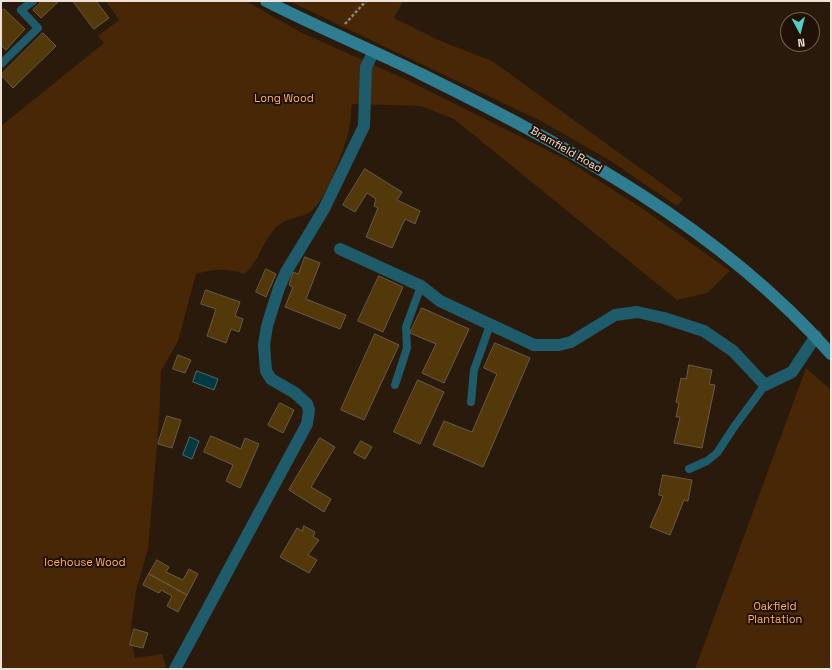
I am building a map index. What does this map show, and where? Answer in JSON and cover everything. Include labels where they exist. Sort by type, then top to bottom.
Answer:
[{"type":"street","name":"Bramfield Road","points":[[266,1],[373,53],[420,73],[516,121],[588,162],[662,208],[722,250],[763,285],[816,336],[831,354]]},
{"type":"street","points":[[175,669],[307,424],[309,410],[307,404],[295,393],[271,379],[266,371],[264,358],[266,332],[271,310],[286,272],[324,209],[364,126],[366,67],[373,53]]},
{"type":"street","points":[[340,249],[421,286],[440,301],[534,345],[559,345],[571,342],[615,315],[637,312],[664,318],[704,331],[733,351],[765,385],[792,372],[816,336]]},
{"type":"lane","points":[[1,64],[38,28],[21,10],[33,1]]},
{"type":"lane","points":[[395,384],[407,348],[406,327],[421,286]]},
{"type":"lane","points":[[471,402],[474,370],[490,325]]},
{"type":"lane","points":[[689,469],[706,461],[717,453],[734,426],[765,385]]},
{"type":"path","points":[[336,35],[365,1]]},
{"type":"green space","points":[[106,1],[246,1],[300,32],[405,79],[565,159],[646,211],[730,271],[707,293],[677,300],[454,119],[421,106],[352,104],[350,126],[334,174],[316,206],[310,212],[277,226],[269,236],[257,259],[244,274],[220,270],[196,274],[178,341],[161,371],[159,421],[148,549],[136,591],[131,638],[135,658],[162,654],[166,666],[165,669],[1,669],[1,126],[104,43],[98,36],[119,20]]},
{"type":"green space","points":[[289,1],[403,1],[394,18],[438,40],[492,61],[683,199],[677,206],[611,161],[541,121]]},
{"type":"green space","name":"Oakfield Plantation","points":[[806,368],[831,390],[831,669],[695,669]]},
{"type":"water","points":[[197,371],[218,379],[214,390],[193,382]]},
{"type":"water","points":[[190,437],[199,441],[192,459],[183,455]]},
{"type":"building","points":[[42,1],[59,1],[41,18],[33,10]]},
{"type":"building","points":[[73,1],[96,1],[109,18],[94,29]]},
{"type":"building","points":[[4,9],[25,29],[6,50],[1,45],[1,12]]},
{"type":"building","points":[[43,33],[56,46],[13,88],[1,75]]},
{"type":"building","points":[[365,169],[402,192],[397,200],[420,211],[415,224],[405,219],[392,248],[366,237],[378,208],[374,206],[376,199],[367,193],[355,212],[343,205]]},
{"type":"building","points":[[305,257],[320,263],[306,299],[346,315],[340,329],[285,307],[293,287],[289,285],[293,272],[298,274]]},
{"type":"building","points":[[266,269],[276,274],[266,297],[256,292]]},
{"type":"building","points":[[379,276],[403,287],[383,332],[358,321]]},
{"type":"building","points":[[206,290],[240,302],[235,316],[243,319],[239,332],[231,329],[226,343],[207,336],[216,309],[201,304]]},
{"type":"building","points":[[422,308],[469,329],[444,383],[422,373],[436,344],[410,333]]},
{"type":"building","points":[[375,334],[399,345],[364,420],[341,410]]},
{"type":"building","points":[[495,343],[530,358],[483,467],[433,445],[444,421],[472,432],[497,374],[484,368]]},
{"type":"building","points":[[178,355],[191,360],[185,373],[173,369]]},
{"type":"building","points":[[689,365],[712,370],[709,384],[715,385],[702,448],[674,443],[680,417],[676,417],[679,403],[676,402],[681,378],[686,379]]},
{"type":"building","points":[[418,380],[444,392],[420,444],[394,432]]},
{"type":"building","points":[[280,403],[294,410],[283,433],[268,425]]},
{"type":"building","points":[[167,416],[181,420],[172,448],[158,444]]},
{"type":"building","points":[[211,436],[241,449],[245,438],[259,444],[240,488],[226,481],[233,465],[204,452]]},
{"type":"building","points":[[320,438],[335,447],[311,487],[331,499],[324,512],[289,490]]},
{"type":"building","points":[[361,441],[372,447],[365,459],[354,453]]},
{"type":"building","points":[[663,475],[692,480],[688,501],[684,500],[670,535],[650,527],[663,496],[659,495]]},
{"type":"building","points":[[304,526],[315,532],[313,537],[319,540],[308,555],[317,560],[309,573],[280,557],[297,528],[302,531]]},
{"type":"building","points":[[157,560],[169,567],[166,572],[183,580],[189,569],[198,574],[187,595],[149,574]]},
{"type":"building","points":[[149,574],[187,595],[178,612],[167,606],[172,596],[161,590],[159,593],[143,585]]},
{"type":"building","points":[[134,629],[148,633],[143,648],[130,645]]},
{"type":"park label","name":"Long Wood","points":[[284,99]]},
{"type":"park label","name":"Icehouse Wood","points":[[85,563]]}]
